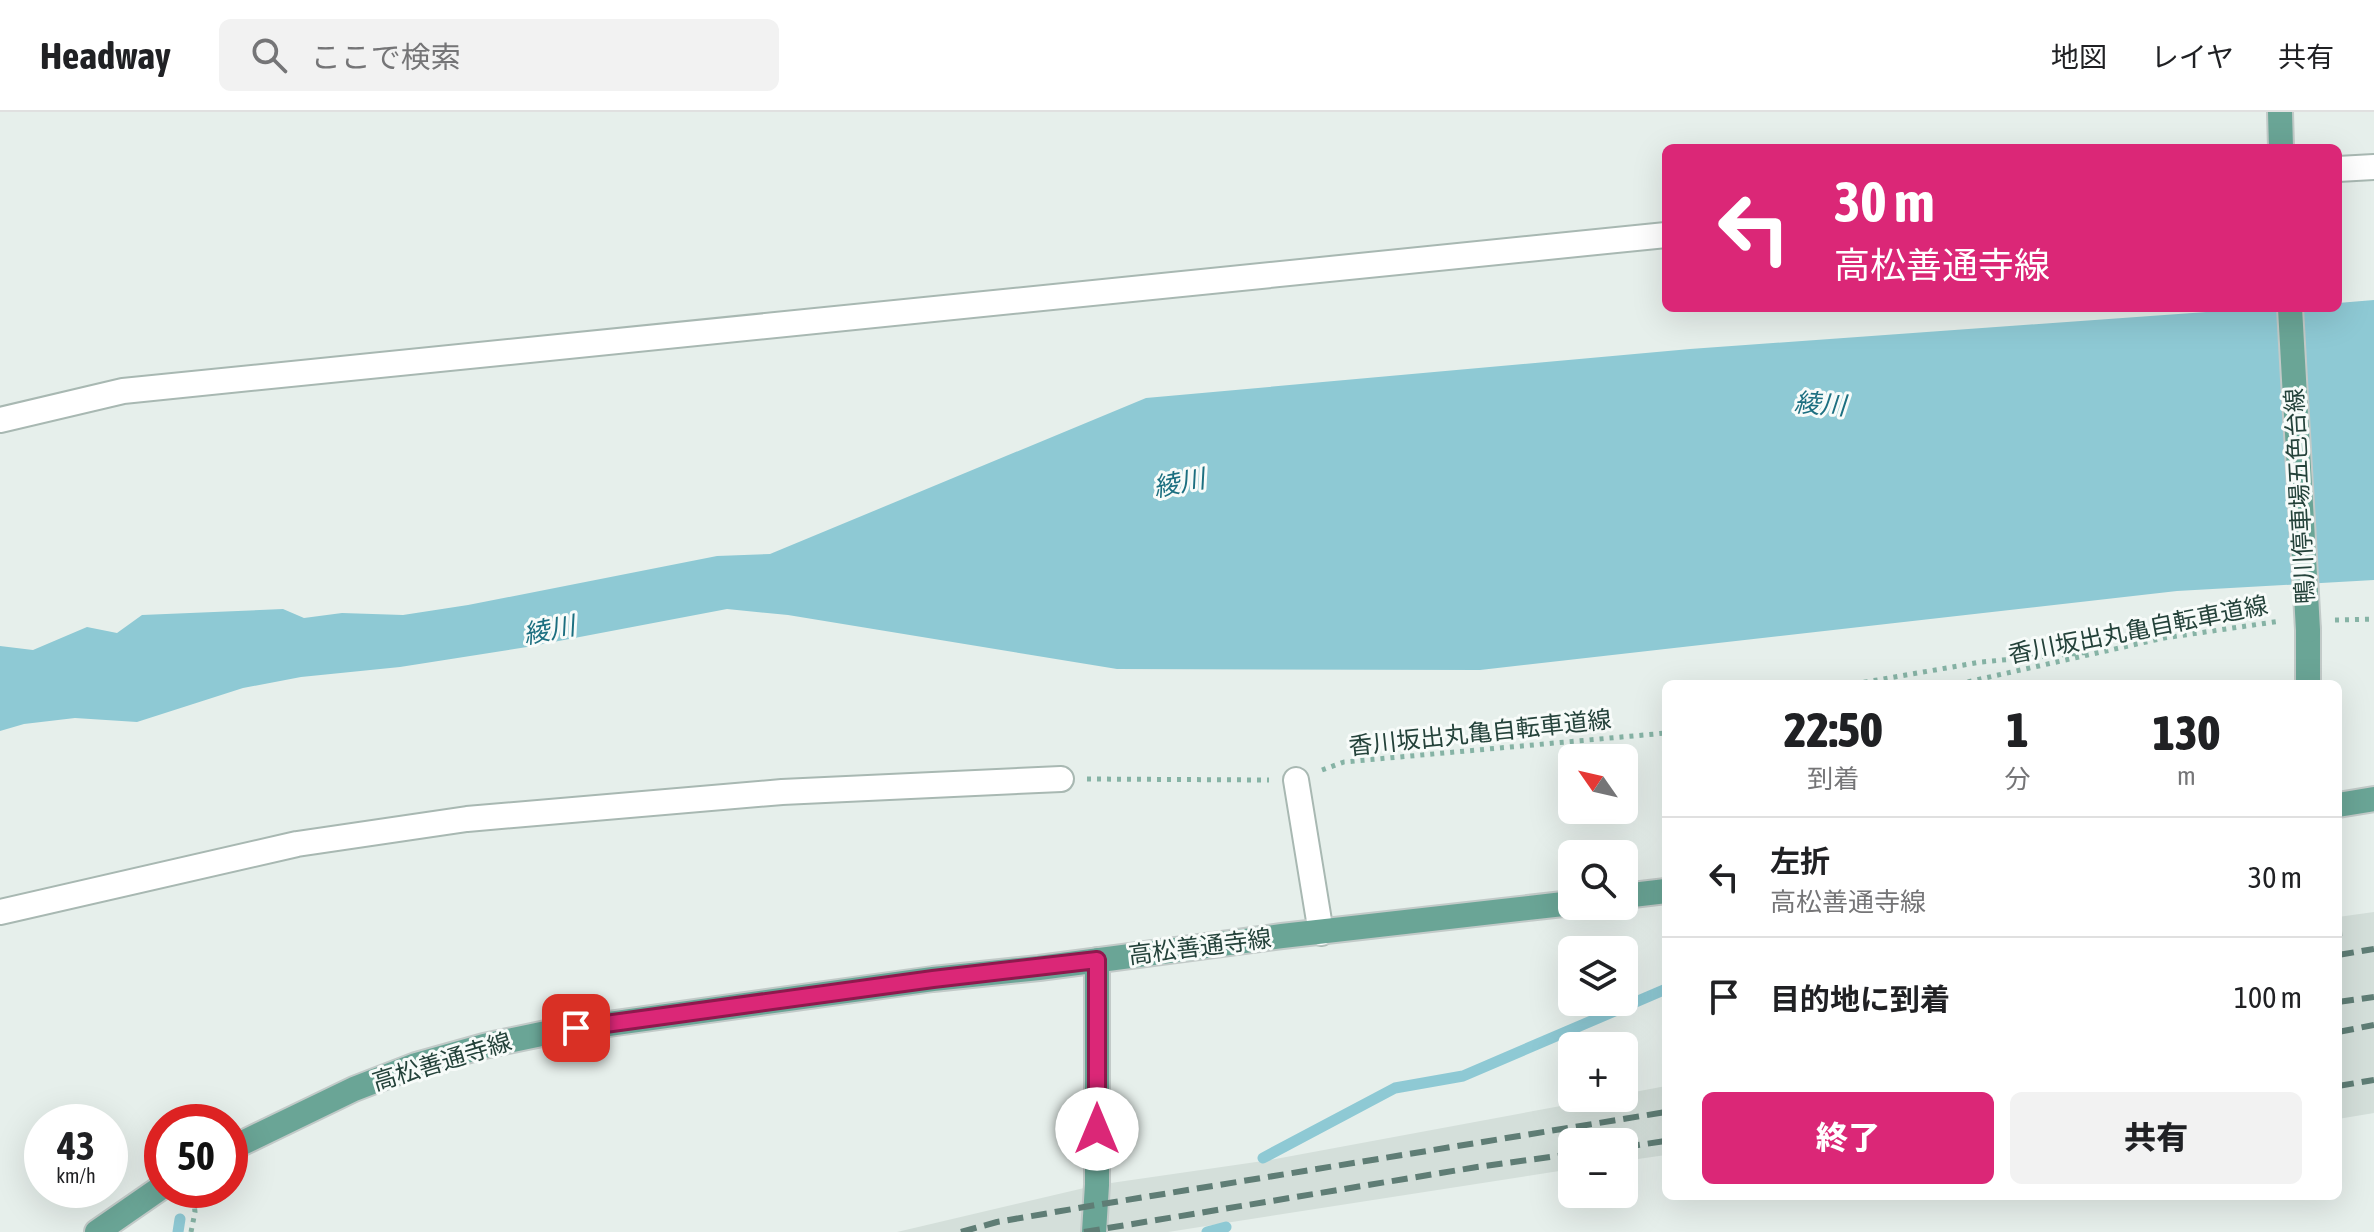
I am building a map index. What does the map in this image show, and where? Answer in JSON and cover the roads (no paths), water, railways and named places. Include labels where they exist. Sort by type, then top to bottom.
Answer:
[{"type":"main road","points":[[2280,112],[2281,144]]},
{"type":"main road","name":"鴨川停車場五色台線","points":[[2290,312],[2316,625],[2309,680]]},
{"type":"main road","points":[[2342,804],[2374,799]]},
{"type":"main road","points":[[1638,894],[1662,891]]},
{"type":"main road","name":"高松善通寺線","points":[[248,1140],[354,1089],[416,1065],[551,1032],[933,979],[1558,905]]},
{"type":"main road","points":[[1094,1232],[1097,1185],[1097,960]]},
{"type":"main road","points":[[97,1232],[144,1199]]},
{"type":"street","points":[[2342,169],[2374,167]]},
{"type":"street","points":[[0,420],[123,391],[1662,235]]},
{"type":"street","points":[[0,912],[297,844],[467,819],[782,792],[1061,779]]},
{"type":"street","points":[[1296,780],[1321,933]]},
{"type":"water","name":"綾川","points":[[2374,300],[2374,580],[2177,591],[1480,670],[1117,669],[788,615],[727,609],[527,647],[400,667],[301,677],[243,688],[137,722],[75,718],[24,724],[0,731],[0,646],[33,650],[87,627],[117,633],[142,615],[283,609],[304,618],[342,613],[403,615],[717,556],[770,554],[1146,398],[1690,349],[2206,312],[2342,312],[2342,303]]},
{"type":"waterway","points":[[1263,1158],[1395,1088],[1463,1076],[1662,991]]},
{"type":"waterway","points":[[178,1232],[180,1219]]},
{"type":"waterway","points":[[1207,1232],[1226,1227]]},
{"type":"railway","points":[[2342,954],[2374,949]]},
{"type":"railway","points":[[2342,1001],[2374,997]]},
{"type":"railway","points":[[2342,1031],[2374,1025]]},
{"type":"railway","points":[[2342,1085],[2374,1080]]},
{"type":"railway","points":[[961,1232],[997,1222],[1096,1205],[1662,1113]]},
{"type":"railway","points":[[1638,1145],[1662,1142]]},
{"type":"railway","points":[[1084,1232],[1558,1156]]}]
